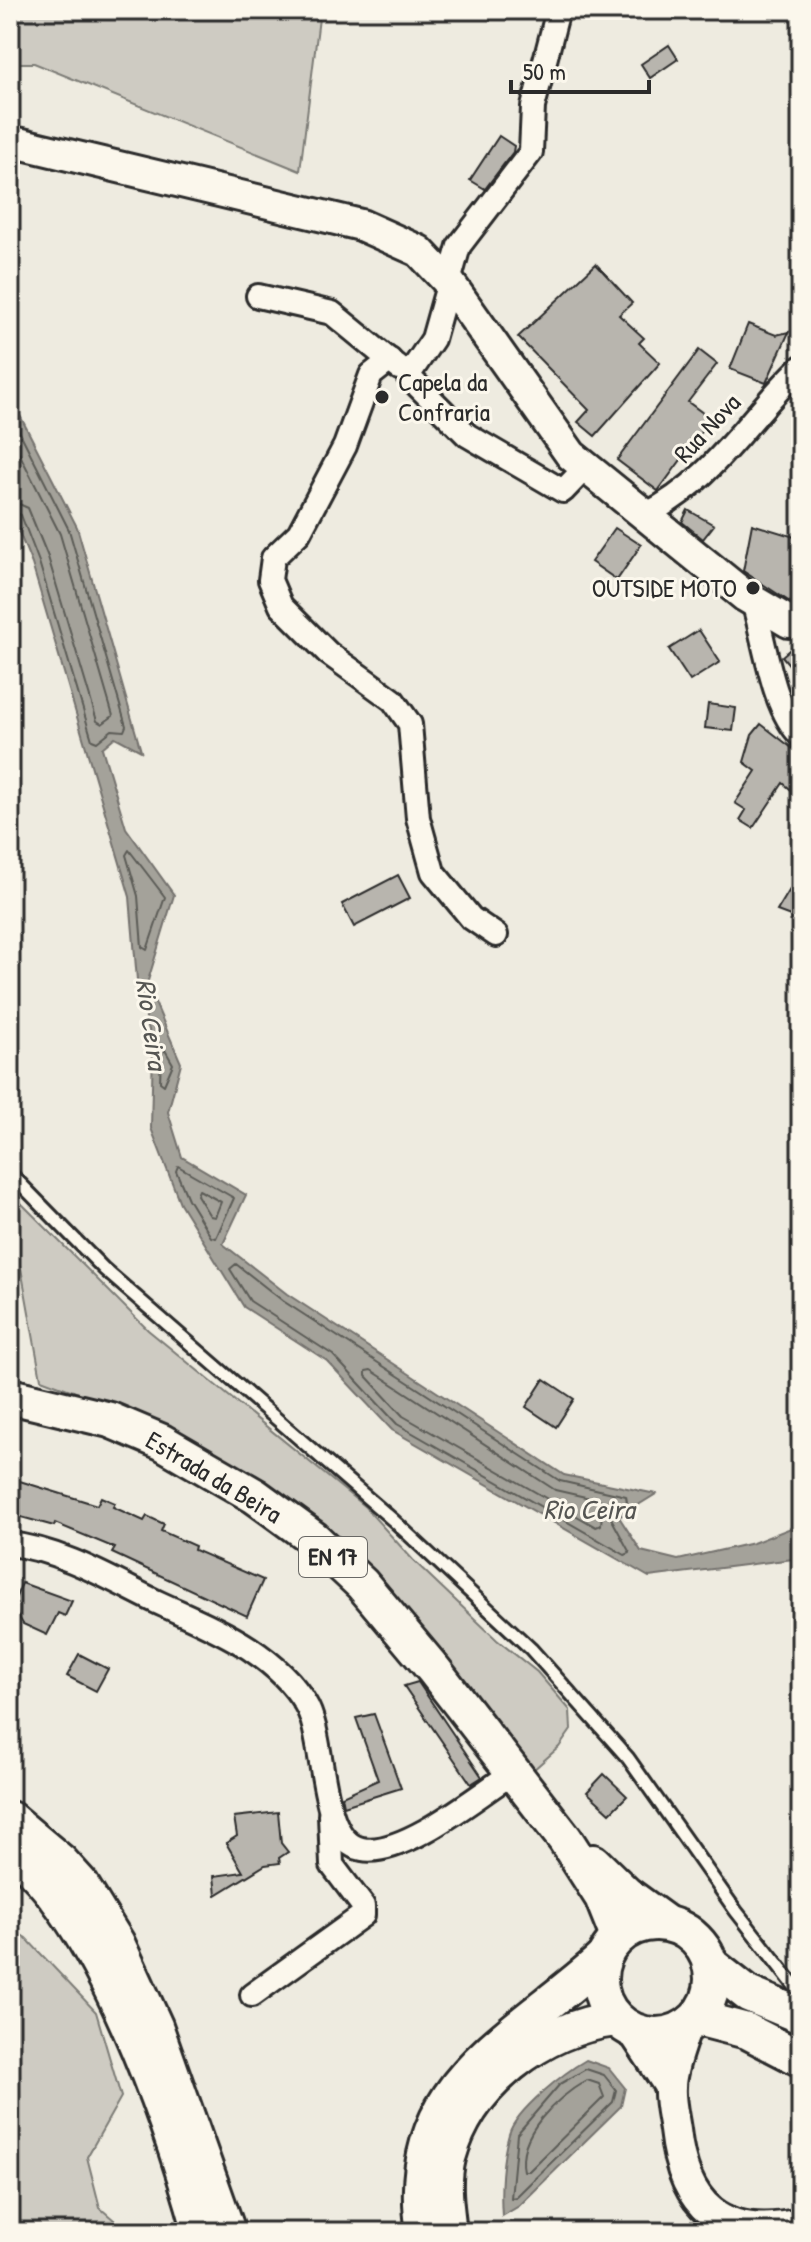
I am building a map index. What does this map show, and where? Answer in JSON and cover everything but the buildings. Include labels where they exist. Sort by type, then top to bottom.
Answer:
[{"type":"main road","points":[[10,141],[361,225],[419,251],[451,285],[571,455],[753,602],[789,622],[801,621]]},
{"type":"main road","name":"Estrada da Beira","points":[[16,1401],[110,1420],[162,1442],[255,1496],[314,1539],[362,1584],[434,1670],[565,1839],[602,1897],[611,1947]]},
{"type":"main road","points":[[10,1819],[50,1851],[80,1883],[117,1943],[155,2026],[228,2232]]},
{"type":"main road","name":"Estrada da Beira","points":[[565,1839],[626,1894],[666,1923]]},
{"type":"main road","points":[[10,1850],[51,1888],[82,1933],[142,2062],[201,2232]]},
{"type":"main road","points":[[424,2232],[420,2179],[423,2158],[427,2137],[445,2101],[494,2044],[640,1925],[666,1923],[694,1937],[710,1964],[741,1990],[793,2005]]},
{"type":"main road","points":[[611,1947],[600,1990],[669,2085]]},
{"type":"main road","points":[[710,1964],[713,1983],[708,2002],[691,2023],[669,2085],[679,2162],[689,2188],[708,2214],[719,2222],[747,2230],[801,2224]]},
{"type":"main road","points":[[449,2232],[445,2190],[449,2157],[462,2123],[478,2099],[543,2040],[576,2026],[624,2025],[660,2035],[691,2023],[733,2026],[801,2059]]},
{"type":"street","points":[[408,376],[433,339],[451,285],[459,246],[531,152],[533,107],[558,10]]},
{"type":"street","points":[[258,296],[332,313],[408,376],[467,435],[563,491],[586,467]]},
{"type":"street","points":[[390,360],[371,375],[345,446],[299,533],[273,558],[270,580],[281,606],[328,653],[393,700],[410,724],[418,818],[433,872],[471,918],[496,935]]},
{"type":"street","name":"Rua Nova","points":[[645,515],[688,489],[712,468],[801,367]]},
{"type":"street","points":[[753,602],[777,690],[794,729],[801,736]]},
{"type":"street","points":[[10,1544],[31,1546],[63,1557],[219,1631],[267,1662],[293,1686],[312,1715],[330,1814],[332,1865],[363,1906],[363,1915],[252,1995]]},
{"type":"street","points":[[330,1814],[349,1843],[362,1849],[380,1849],[431,1826],[512,1773]]},
{"type":"lane","points":[[10,1173],[104,1269],[393,1520],[531,1649],[628,1758],[736,1911],[793,2005]]},
{"type":"shaded area","points":[[10,10],[320,10],[300,171],[34,63],[10,63]]},
{"type":"shaded area","points":[[10,1192],[148,1330],[365,1507],[413,1560],[497,1640],[537,1672],[570,1710],[571,1730],[559,1747],[532,1771],[455,1667],[363,1563],[110,1405],[41,1379],[21,1268],[10,1251]]},
{"type":"shaded area","points":[[10,1928],[26,1938],[96,2012],[121,2097],[87,2157],[100,2208],[128,2232],[10,2232]]},
{"type":"water","name":"Rio Ceira","points":[[10,396],[77,527],[141,751],[115,737],[102,748],[126,828],[174,895],[147,984],[181,1063],[168,1112],[182,1157],[246,1195],[223,1244],[287,1294],[564,1475],[656,1494],[619,1517],[641,1551],[678,1560],[753,1543],[801,1524],[801,1558],[649,1577],[392,1430],[327,1361],[244,1307],[180,1203],[151,1128],[153,1047],[137,980],[130,897],[32,564],[10,510]]},
{"type":"water","points":[[586,2060],[609,2068],[625,2088],[621,2106],[519,2206],[502,2216],[503,2164],[513,2124],[542,2092]]},
{"type":"place","name":"Capela da Confraria","points":[[382,397]]},
{"type":"place","name":"OUTSIDE MOTO","points":[[753,588]]}]
